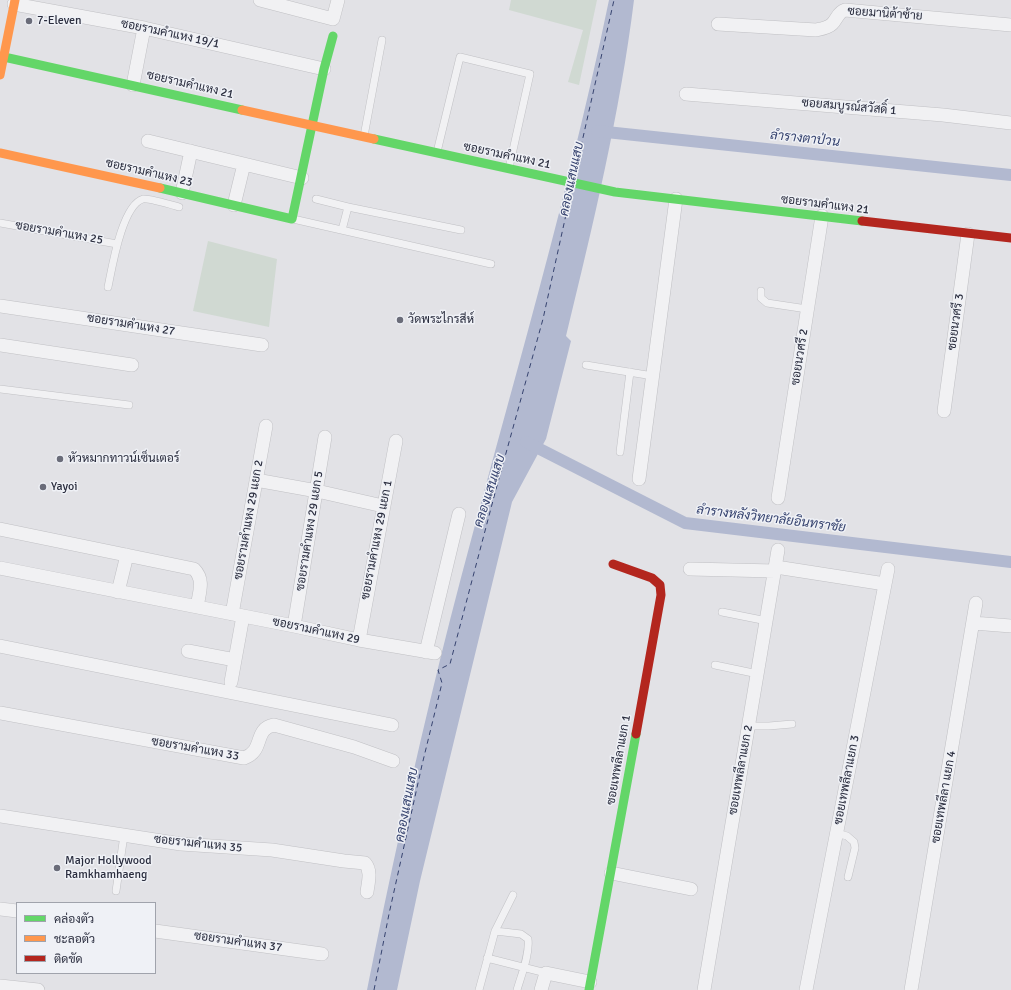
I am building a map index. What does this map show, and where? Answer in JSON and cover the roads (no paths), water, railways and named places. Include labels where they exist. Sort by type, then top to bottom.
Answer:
[{"type":"street","points":[[260,0],[333,19],[338,0]]},
{"type":"street","points":[[0,74],[15,2]]},
{"type":"street","name":"ซอยรามคำแหง 19/1","points":[[15,2],[144,28],[324,69]]},
{"type":"street","name":"ซอยมานิต้าซ้าย","points":[[718,24],[816,30],[833,23],[839,14],[846,10],[1011,25]]},
{"type":"street","points":[[133,84],[144,28]]},
{"type":"street","points":[[292,219],[302,178],[324,69],[333,36]]},
{"type":"street","name":"ซอยรามคำแหง 21","points":[[4,57],[133,84],[312,126],[615,192],[1011,238]]},
{"type":"street","name":"ซอยสมบูรณ์สวัสดิ์ 1","points":[[686,94],[935,114],[1011,123]]},
{"type":"street","points":[[148,141],[302,178]]},
{"type":"street","points":[[182,193],[191,151]]},
{"type":"street","name":"ซอยรามคำแหง 23","points":[[0,153],[292,219]]},
{"type":"street","points":[[234,205],[244,164]]},
{"type":"street","points":[[639,479],[676,199]]},
{"type":"street","name":"ซอยนวศรี 2","points":[[778,498],[822,216]]},
{"type":"street","name":"ซอยนวศรี 3","points":[[944,411],[968,234]]},
{"type":"street","name":"ซอยรามคำแหง 27","points":[[0,306],[262,345]]},
{"type":"street","points":[[0,345],[132,365]]},
{"type":"street","name":"ซอยรามคำแหง 29 แยก 2","points":[[231,682],[235,660],[237,615],[256,480],[266,426]]},
{"type":"street","name":"ซอยรามคำแหง 29 แยก 5","points":[[294,626],[325,437]]},
{"type":"street","name":"ซอยรามคำแหง 29 แยก 1","points":[[359,640],[396,441]]},
{"type":"street","points":[[256,480],[317,491],[383,506]]},
{"type":"street","name":"ซอยรามคำแหง 29","points":[[0,568],[431,653],[459,514]]},
{"type":"street","points":[[0,530],[194,569],[201,580],[197,607]]},
{"type":"street","name":"ซอยเทพลีลาแยก 2","points":[[704,990],[778,550]]},
{"type":"street","points":[[118,592],[127,555]]},
{"type":"street","name":"ซอยเทพลีลาแยก 1","points":[[589,986],[661,595],[660,585],[652,578],[613,564]]},
{"type":"street","points":[[690,569],[776,569],[885,584]]},
{"type":"street","name":"ซอยเทพลีลาแยก 3","points":[[806,990],[888,569]]},
{"type":"street","name":"ซอยเทพลีลา แยก 4","points":[[911,990],[976,603]]},
{"type":"street","points":[[973,623],[1011,626]]},
{"type":"street","points":[[0,646],[392,725]]},
{"type":"street","points":[[188,651],[235,660]]},
{"type":"street","name":"ซอยรามคำแหง 33","points":[[0,713],[244,758],[251,756],[257,748],[261,732],[268,726],[274,725],[354,747],[393,761]]},
{"type":"street","name":"ซอยรามคำแหง 35","points":[[0,816],[198,846],[272,850],[365,863],[369,871],[367,892]]},
{"type":"street","points":[[611,873],[692,889]]},
{"type":"street","points":[[0,909],[16,911]]},
{"type":"street","name":"ซอยรามคำแหง 37","points":[[156,931],[322,954]]},
{"type":"street","points":[[541,990],[546,973],[589,986]]},
{"type":"street","points":[[0,986],[38,990]]},
{"type":"lane","points":[[364,137],[382,40]]},
{"type":"lane","points":[[436,153],[460,58],[530,74],[508,168]]},
{"type":"lane","points":[[108,287],[117,244],[125,220],[131,208],[144,199],[179,207]]},
{"type":"lane","points":[[316,199],[461,230]]},
{"type":"lane","points":[[342,230],[348,207]]},
{"type":"lane","points":[[292,219],[490,264]]},
{"type":"lane","name":"ซอยรามคำแหง 25","points":[[0,223],[117,244]]},
{"type":"lane","points":[[761,291],[761,298],[767,303],[808,309]]},
{"type":"lane","points":[[586,365],[653,376]]},
{"type":"lane","points":[[620,452],[630,372]]},
{"type":"lane","points":[[0,389],[129,405]]},
{"type":"lane","points":[[722,612],[767,621]]},
{"type":"lane","points":[[716,665],[758,674]]},
{"type":"lane","points":[[749,726],[792,724]]},
{"type":"lane","points":[[836,832],[850,838],[854,842],[855,848],[848,877]]},
{"type":"lane","points":[[116,891],[124,835]]},
{"type":"lane","points":[[479,990],[495,930],[513,895]]},
{"type":"lane","points":[[495,930],[521,934],[528,939],[529,945],[517,990]]},
{"type":"lane","points":[[488,958],[546,973]]},
{"type":"water","name":"คลองแสนแสบ","points":[[609,0],[634,0],[621,85],[605,169],[566,336],[571,341],[546,439],[512,502],[420,881],[397,990],[367,990],[420,742],[440,660],[550,249],[591,83]]},
{"type":"waterway","name":"ลำรางตาป่วน","points":[[597,131],[1011,175]]},
{"type":"waterway","name":"ลำรางหลังวิทยาลัยอินทราชัย","points":[[526,442],[685,523],[1011,562]]},
{"type":"place","name":"7-Eleven","points":[[29,21]]},
{"type":"place","name":"วัดพระไกรสีห์","points":[[400,320]]},
{"type":"place","name":"หัวหมากทาวน์เซ็นเตอร์","points":[[60,459]]},
{"type":"place","name":"Yayoi","points":[[43,487]]},
{"type":"place","name":"Major Hollywood Ramkhamhaeng","points":[[57,868]]}]
